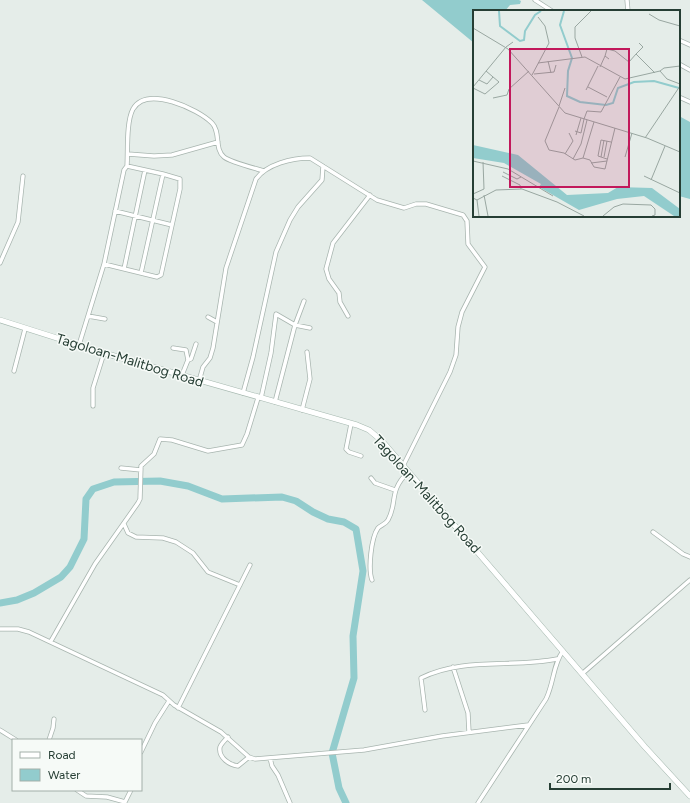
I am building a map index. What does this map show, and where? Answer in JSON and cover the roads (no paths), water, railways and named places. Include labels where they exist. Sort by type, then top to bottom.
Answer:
[{"type":"main road","name":"Tagoloan-Malitbog Road","points":[[0,320],[104,353],[362,427],[376,435],[645,747],[690,796]]},
{"type":"street","points":[[535,0],[550,10]]},
{"type":"street","points":[[627,0],[628,10]]},
{"type":"street","points":[[680,40],[690,45]]},
{"type":"street","points":[[680,65],[690,70]]},
{"type":"street","points":[[680,97],[690,102]]},
{"type":"street","points":[[79,345],[104,264],[124,170],[128,166],[130,120],[133,110],[141,101],[147,99],[166,100],[204,117],[214,126],[219,150],[225,158],[264,171]]},
{"type":"street","points":[[128,154],[154,156],[172,155],[218,142]]},
{"type":"street","points":[[200,381],[203,367],[210,358],[226,268],[256,179],[264,171],[285,161],[303,158],[314,160],[377,200],[402,208],[426,204],[463,215],[467,220],[468,244],[486,267],[462,312],[458,327],[456,355],[450,372],[403,466]]},
{"type":"street","points":[[104,264],[157,277],[160,276],[180,189],[180,179],[128,166]]},
{"type":"street","points":[[243,393],[255,350],[276,252],[290,220],[298,207],[322,180],[323,166]]},
{"type":"street","points":[[124,269],[145,170]]},
{"type":"street","points":[[142,273],[163,174]]},
{"type":"street","points":[[0,263],[18,222],[23,176]]},
{"type":"street","points":[[348,316],[340,302],[339,293],[327,275],[326,268],[333,243],[370,195]]},
{"type":"street","points":[[115,211],[172,225]]},
{"type":"street","points":[[275,402],[295,325],[304,302]]},
{"type":"street","points":[[51,641],[95,564],[139,501],[142,464],[154,454],[160,439],[172,440],[208,451],[242,445],[246,438],[259,398],[271,353],[276,314],[295,325],[310,328]]},
{"type":"street","points":[[88,316],[105,319]]},
{"type":"street","points":[[208,317],[217,322]]},
{"type":"street","points":[[14,371],[25,329]]},
{"type":"street","points":[[182,376],[188,360],[191,359],[196,344]]},
{"type":"street","points":[[173,348],[186,350],[188,360]]},
{"type":"street","points":[[302,410],[310,379],[307,352]]},
{"type":"street","points":[[93,406],[93,388],[104,353]]},
{"type":"street","points":[[351,424],[346,449],[349,452],[361,456]]},
{"type":"street","points":[[121,468],[141,470]]},
{"type":"street","points":[[372,580],[369,568],[377,529],[388,518],[395,490],[401,479],[408,472]]},
{"type":"street","points":[[371,478],[375,483],[395,490]]},
{"type":"street","points":[[124,523],[128,533],[136,537],[164,538],[181,544],[196,556],[208,572],[240,585]]},
{"type":"street","points":[[653,532],[683,554],[690,557]]},
{"type":"street","points":[[178,708],[250,565]]},
{"type":"street","points":[[583,674],[690,580]]},
{"type":"street","points":[[0,629],[21,630],[51,641],[104,668],[165,696],[178,708],[203,720],[228,737],[249,757],[270,758],[337,753],[469,732],[528,725]]},
{"type":"street","points":[[478,803],[551,689],[557,659],[563,651]]},
{"type":"street","points":[[425,710],[421,678],[432,672],[453,667],[522,664],[557,659]]},
{"type":"street","points":[[453,667],[468,713],[469,732]]},
{"type":"street","points":[[142,750],[155,723],[169,701]]},
{"type":"street","points":[[49,739],[54,719]]},
{"type":"street","points":[[0,730],[14,739]]},
{"type":"street","points":[[228,737],[221,745],[220,750],[221,755],[227,762],[238,766],[249,757]]},
{"type":"street","points":[[270,758],[272,766],[290,803]]},
{"type":"street","points":[[78,791],[86,796],[107,797],[125,803],[131,791]]},
{"type":"water","points":[[422,0],[521,1],[520,4],[510,5],[506,10],[473,10],[473,42]]},
{"type":"water","points":[[680,117],[690,122],[690,199],[680,196]]},
{"type":"waterway","points":[[0,603],[17,600],[34,593],[61,577],[70,567],[84,539],[86,499],[93,489],[114,482],[160,481],[188,486],[222,499],[282,497],[296,501],[313,512],[328,519],[344,522],[356,529],[363,571],[353,636],[354,678],[332,753],[339,788],[346,803]]}]
